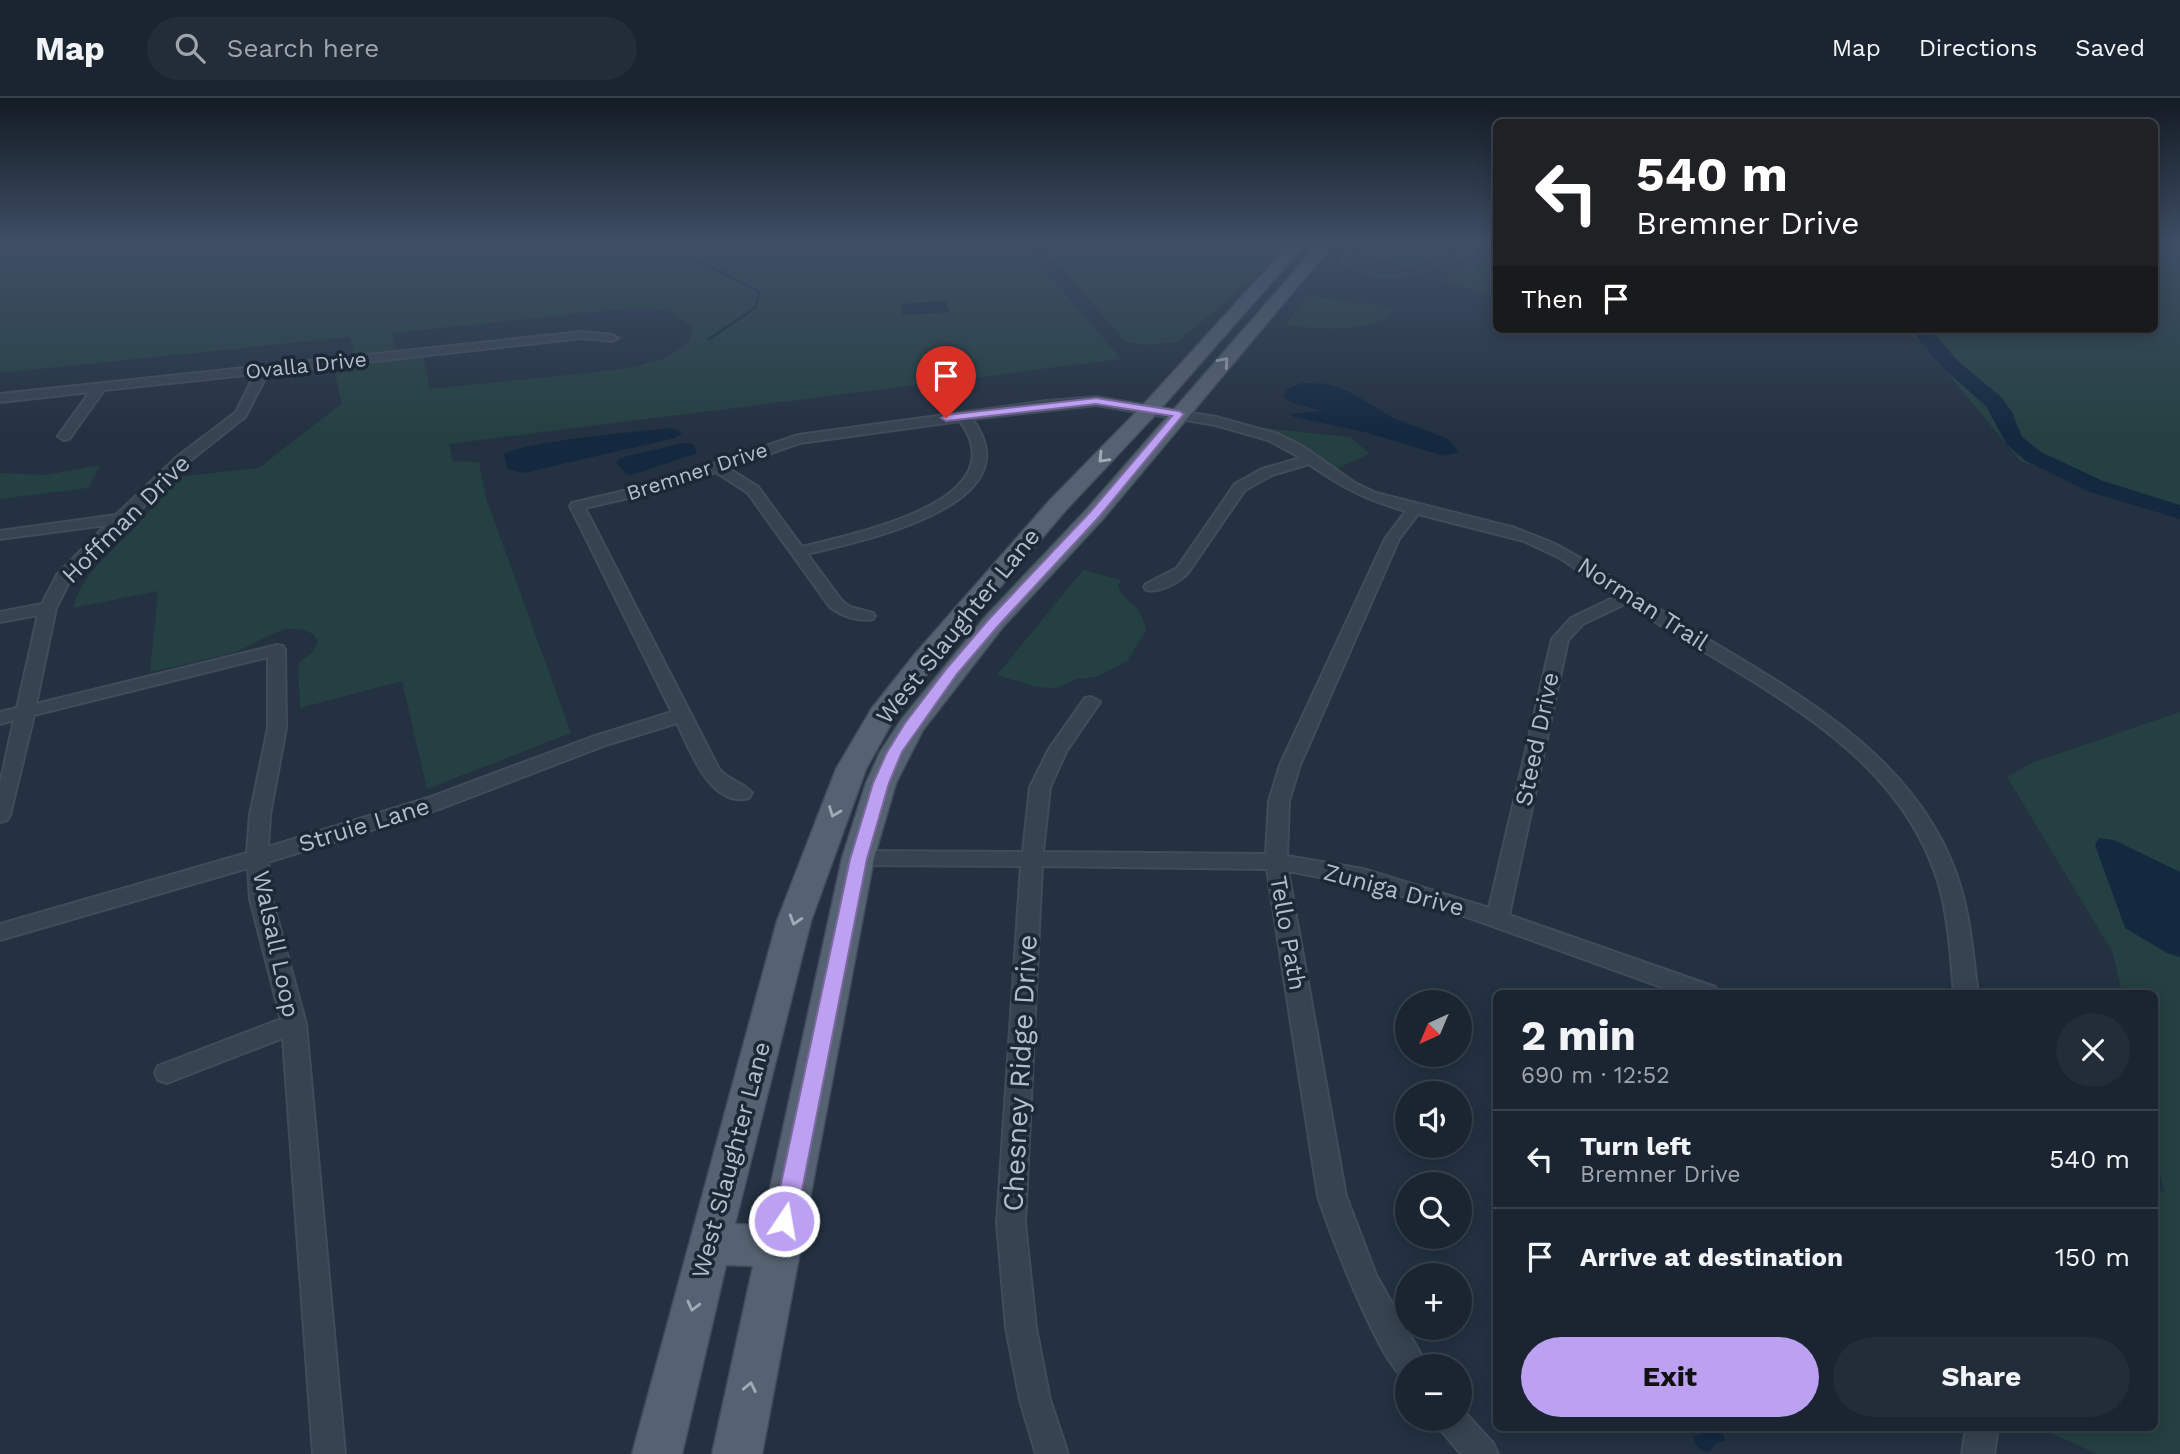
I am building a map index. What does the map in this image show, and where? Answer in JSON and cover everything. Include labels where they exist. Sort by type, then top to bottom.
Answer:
[{"type":"main road","name":"West Slaughter Lane","points":[[657,1454],[794,922],[850,769],[882,714],[1095,514],[1165,411],[1249,306]]},
{"type":"main road","name":"West Slaughter Lane","points":[[1165,411],[1265,306]]},
{"type":"main road","name":"West Slaughter Lane","points":[[737,1454],[858,859],[881,783],[894,752],[972,627]]},
{"type":"main road","points":[[709,1244],[779,1246]]},
{"type":"street","name":"Ovalla Drive","points":[[0,398],[582,335],[612,338]]},
{"type":"street","name":"Hoffman Drive","points":[[0,814],[26,712],[48,608],[63,578],[182,460],[241,414],[263,370]]},
{"type":"street","points":[[64,436],[100,387]]},
{"type":"street","name":"Bremner Drive","points":[[742,793],[721,784],[711,772],[577,506],[663,486],[761,450],[807,438],[1081,401],[1113,402],[1165,411]]},
{"type":"street","name":"Norman Trail","points":[[1165,411],[1252,429],[1285,443],[1360,491],[1414,509],[1506,530],[1548,546],[1798,700],[1842,733],[1891,782],[1922,826],[1946,874],[1958,923],[1966,990]]},
{"type":"street","points":[[798,552],[909,521],[931,511],[960,492],[976,472],[981,452],[978,437],[963,416]]},
{"type":"street","points":[[1152,587],[1175,577],[1182,570],[1240,487],[1267,472],[1311,459]]},
{"type":"street","points":[[717,467],[753,491],[836,604],[845,611],[867,616]]},
{"type":"street","name":"Tello Path","points":[[1405,1354],[1362,1281],[1345,1241],[1332,1196],[1276,862],[1279,801],[1290,765],[1392,539],[1414,509]]},
{"type":"street","points":[[0,535],[120,519]]},
{"type":"street","name":"Steed Drive","points":[[1497,919],[1560,639],[1577,621],[1628,597]]},
{"type":"street","points":[[0,617],[48,608]]},
{"type":"street","name":"Walsall Loop","points":[[26,712],[277,650],[277,728],[260,815],[257,858],[261,899],[294,1024],[329,1454]]},
{"type":"street","name":"Chesney Ridge Drive","points":[[1052,1454],[1035,1400],[1021,1328],[1011,1223],[1032,860],[1044,775],[1058,749],[1091,702]]},
{"type":"street","points":[[0,718],[26,712]]},
{"type":"street","name":"Struie Lane","points":[[0,932],[257,858],[435,803],[599,741],[682,715]]},
{"type":"street","name":"Zuniga Drive","points":[[858,859],[1276,862],[1373,880],[1497,919],[1665,987],[1683,990]]},
{"type":"street","points":[[167,1073],[294,1024]]},
{"type":"street","points":[[1462,1431],[1482,1454]]},
{"type":"street","points":[[1978,1454],[1982,1431]]},
{"type":"green space","points":[[0,306],[1076,306],[1121,359],[449,444],[453,461],[479,462],[486,498],[571,733],[427,789],[402,681],[300,708],[298,664],[318,643],[314,635],[292,629],[272,634],[232,653],[150,672],[158,591],[73,608],[84,583],[100,562],[158,501],[176,477],[259,468],[342,403],[333,367],[423,357],[430,389],[624,369],[665,358],[690,341],[693,327],[670,311],[641,307],[392,333],[397,351],[354,355],[350,337],[0,373]]},
{"type":"green space","points":[[1095,306],[1220,306],[1177,342],[1147,345],[1126,342]]},
{"type":"green space","points":[[1300,306],[1392,307],[1391,313],[1368,325],[1325,328],[1285,325]]},
{"type":"green space","points":[[2158,306],[2180,306],[2180,511],[2020,461],[1922,342],[1903,333],[2158,333]]},
{"type":"green space","points":[[1263,428],[1351,437],[1369,454],[1336,469],[1297,443]]},
{"type":"green space","points":[[100,465],[88,488],[0,499],[0,473],[45,475]]},
{"type":"green space","points":[[1083,570],[1121,580],[1118,586],[1121,593],[1140,613],[1146,631],[1127,661],[1096,677],[1076,679],[1057,688],[1036,687],[997,675]]},
{"type":"green space","points":[[2180,712],[2180,1454],[2097,1454],[2047,1431],[2158,1431],[2158,1190],[2164,1192],[2158,1163],[2158,990],[2121,990],[2113,953],[2007,777],[2034,762]]},
{"type":"water","points":[[901,306],[947,306],[949,312],[903,315]]},
{"type":"water","points":[[1301,383],[1327,384],[1350,392],[1393,418],[1448,439],[1459,452],[1444,456],[1365,432],[1294,417],[1291,414],[1323,411],[1293,403],[1284,397],[1285,390]]},
{"type":"water","points":[[671,428],[682,433],[675,438],[523,473],[507,469],[504,455],[514,450],[556,442]]},
{"type":"water","points":[[683,443],[693,444],[697,450],[695,454],[632,475],[627,474],[616,463],[620,458]]},
{"type":"water","points":[[2099,838],[2114,840],[2180,872],[2180,957],[2167,953],[2125,928],[2095,845]]},
{"type":"water","points":[[1702,1431],[1722,1431],[1725,1441],[1716,1443],[1709,1452],[1702,1450],[1694,1442],[1694,1436]]},
{"type":"waterway","points":[[709,339],[756,306]]},
{"type":"waterway","points":[[1924,333],[1951,365],[1994,402],[2002,412],[2014,441],[2034,457],[2095,486],[2180,512]]},
{"type":"route","points":[[784,1221],[858,859],[881,783],[894,752],[952,671],[1095,514],[1179,414],[1096,401],[1067,402],[946,418]]}]
